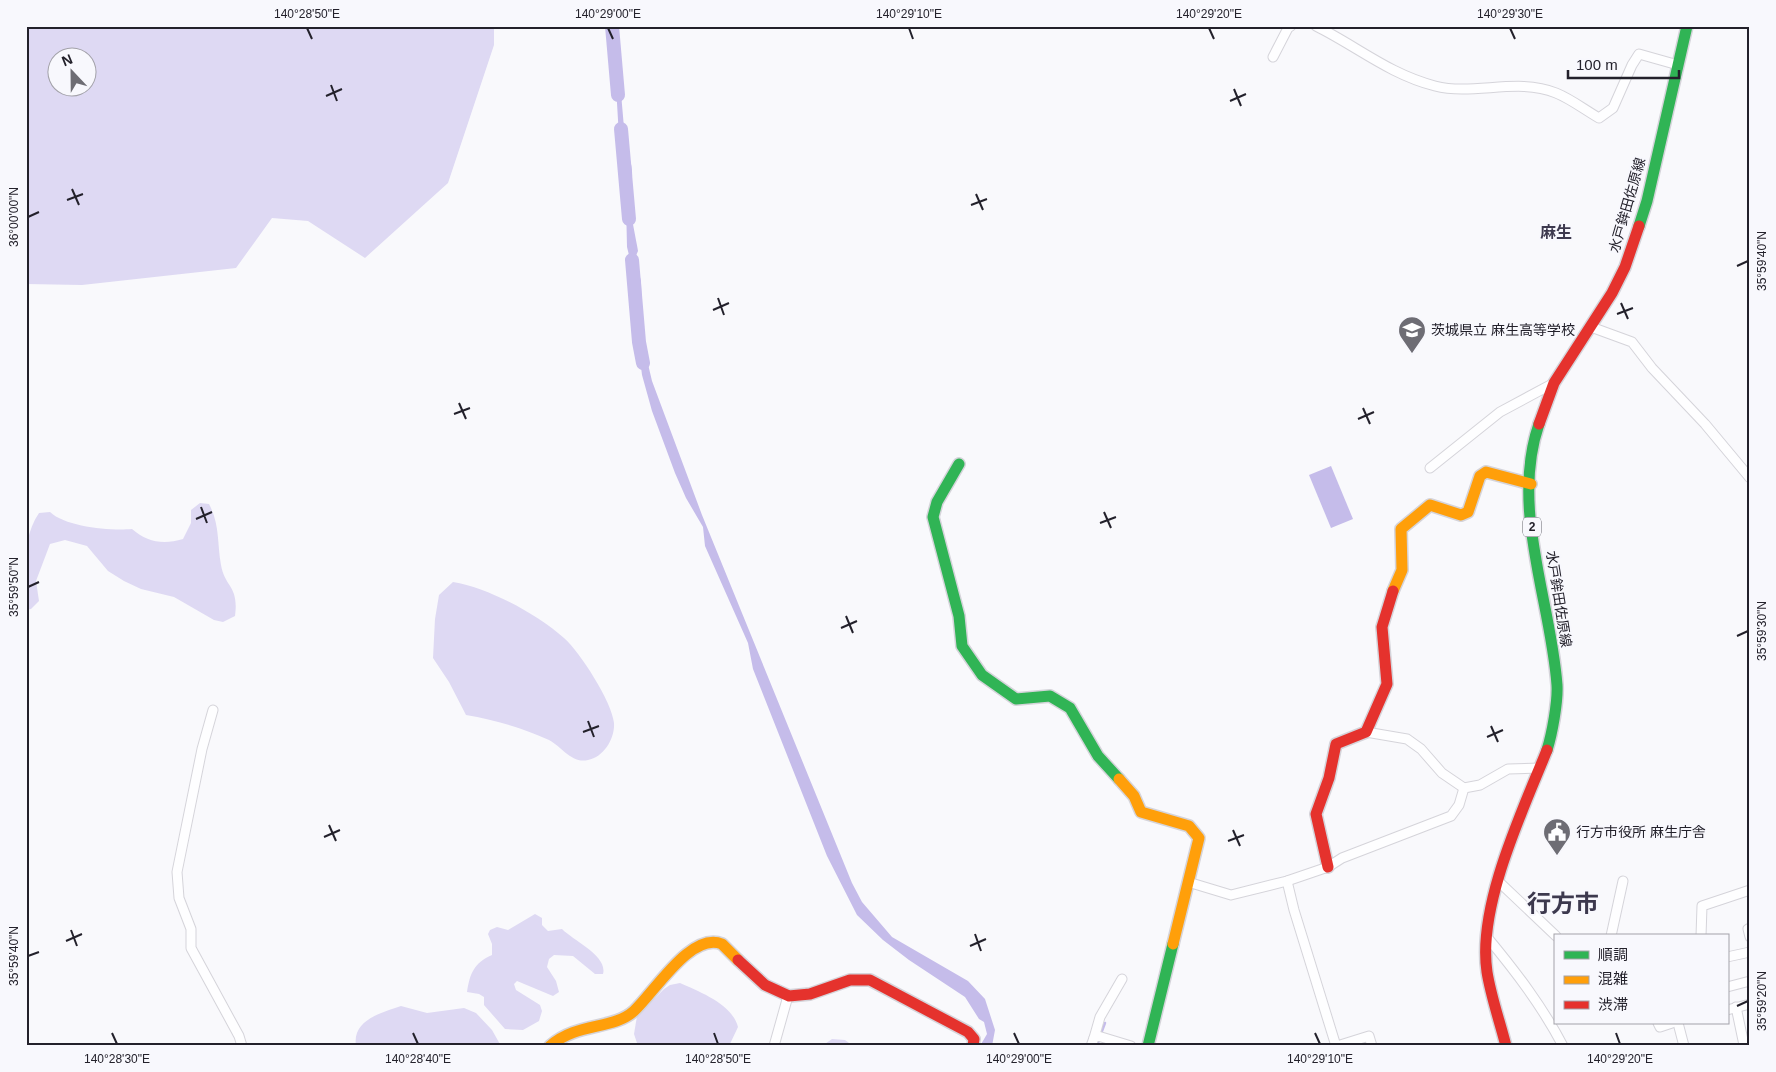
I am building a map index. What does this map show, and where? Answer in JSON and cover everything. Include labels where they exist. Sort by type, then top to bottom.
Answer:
[{"type":"street","points":[[1273,57],[1288,28],[1291,26]]},
{"type":"street","points":[[1316,26],[1395,72],[1434,86],[1454,90],[1522,86],[1555,92],[1599,118],[1613,108],[1632,65],[1639,54],[1678,64]]},
{"type":"street","name":"水戸鉾田佐原線","points":[[1506,1046],[1488,971],[1487,936],[1498,880],[1516,824],[1548,748],[1557,687],[1528,503],[1535,436],[1554,383],[1612,293],[1637,232],[1647,201],[1688,26]]},
{"type":"street","points":[[1591,327],[1632,342],[1652,368],[1705,424],[1750,478]]},
{"type":"street","points":[[1430,468],[1500,412],[1554,383]]},
{"type":"street","points":[[958,464],[937,502],[933,517],[958,616],[962,646],[982,675],[1016,699],[1050,696],[1070,708],[1098,756],[1134,796],[1141,812],[1189,826],[1198,838],[1148,1046]]},
{"type":"street","points":[[1366,732],[1387,684],[1382,627],[1390,597],[1402,570],[1401,529],[1430,505],[1461,514],[1468,512],[1472,507],[1480,476],[1486,472],[1531,484]]},
{"type":"street","points":[[213,710],[202,749],[177,872],[177,887],[179,898],[191,929],[190,948],[239,1036],[242,1046]]},
{"type":"street","points":[[1328,867],[1316,814],[1318,803],[1329,778],[1336,744],[1366,732],[1407,739],[1421,749],[1442,772],[1464,788],[1480,785],[1508,769],[1540,768]]},
{"type":"street","points":[[1188,882],[1231,895],[1287,881],[1328,867],[1342,858],[1451,816],[1459,805],[1464,788]]},
{"type":"street","points":[[1498,880],[1554,934]]},
{"type":"street","points":[[1287,881],[1294,910],[1336,1046],[1369,1036],[1372,1046]]},
{"type":"street","points":[[1611,934],[1623,881]]},
{"type":"street","points":[[1701,934],[1702,906],[1750,890]]},
{"type":"street","points":[[1750,928],[1750,937]]},
{"type":"street","points":[[1487,936],[1545,1011],[1563,1046]]},
{"type":"street","points":[[550,1046],[563,1034],[626,1018],[687,955],[708,942],[717,941],[724,945],[764,984],[788,996],[808,994],[860,979],[870,980],[968,1032],[974,1039],[973,1046]]},
{"type":"street","points":[[1728,957],[1750,952]]},
{"type":"street","points":[[1092,1042],[1100,1017],[1122,979]]},
{"type":"street","points":[[1728,987],[1750,982]]},
{"type":"street","points":[[774,1046],[788,996]]},
{"type":"street","points":[[1744,1045],[1732,1008],[1750,1004]]},
{"type":"street","points":[[1658,1024],[1660,1027],[1669,1024]]},
{"type":"street","points":[[1678,1024],[1684,1046]]},
{"type":"street","points":[[1092,1042],[1103,1036],[1131,1046]]},
{"type":"shaded area","points":[[26,26],[494,26],[494,45],[448,183],[365,258],[308,221],[272,218],[236,268],[82,285],[26,284]]},
{"type":"shaded area","points":[[611,26],[619,26],[616,35],[626,151],[632,170],[630,205],[638,251],[635,258],[641,281],[643,343],[652,381],[702,515],[852,883],[862,902],[892,937],[968,981],[985,999],[995,1030],[992,1046],[980,1046],[987,1034],[984,1022],[979,1019],[965,997],[909,960],[883,940],[857,915],[827,856],[753,669],[748,643],[705,546],[703,527],[686,498],[675,473],[652,411],[642,375],[639,351],[639,296],[627,247],[626,203],[630,179],[619,137],[616,86],[617,52]]},
{"type":"shaded area","points":[[1331,466],[1353,519],[1331,528],[1309,475]]},
{"type":"shaded area","points":[[200,503],[209,504],[213,512],[223,573],[235,598],[235,616],[223,622],[214,620],[174,597],[141,589],[108,571],[87,546],[65,540],[50,544],[36,581],[39,601],[31,609],[26,610],[25,560],[29,535],[39,513],[50,512],[66,521],[89,527],[132,529],[143,537],[169,542],[183,539],[191,523],[191,510]]},
{"type":"shaded area","points":[[453,582],[482,590],[527,611],[553,629],[571,645],[602,691],[612,714],[614,723],[613,735],[604,751],[588,760],[577,760],[549,740],[509,725],[466,715],[449,682],[433,658],[435,619],[439,595]]},
{"type":"shaded area","points":[[535,914],[542,918],[542,925],[548,931],[562,929],[589,949],[600,961],[603,967],[603,974],[595,974],[573,956],[554,955],[549,959],[547,967],[556,981],[559,992],[553,996],[517,981],[514,984],[516,990],[540,1005],[542,1011],[539,1021],[523,1030],[505,1029],[484,1005],[484,997],[467,992],[470,979],[477,965],[492,955],[492,944],[488,934],[490,930],[497,927],[508,930]]},
{"type":"shaded area","points":[[680,983],[697,990],[722,1005],[735,1019],[738,1027],[729,1046],[638,1046],[634,1034],[637,1016],[664,989],[670,985]]},
{"type":"shaded area","points":[[401,1006],[427,1013],[464,1008],[476,1013],[492,1030],[501,1046],[356,1046],[356,1037],[363,1024],[377,1015]]},
{"type":"shaded area","points":[[832,1039],[845,1040],[853,1046],[822,1046]]},
{"type":"waterway","points":[[612,26],[618,95]]},
{"type":"waterway","points":[[621,129],[629,219]]},
{"type":"waterway","points":[[632,260],[639,342],[643,363]]},
{"type":"waterway","points":[[1102,1031],[1105,1023]]},
{"type":"waterway","points":[[1097,1046],[1099,1040]]},
{"type":"traffic: fast","points":[[1639,226],[1647,201],[1687,26]]},
{"type":"traffic: fast","points":[[1539,424],[1531,456],[1529,488],[1530,521],[1557,685],[1557,700],[1547,750]]},
{"type":"traffic: fast","points":[[959,464],[937,502],[933,517],[959,616],[962,646],[982,675],[1016,699],[1050,696],[1070,708],[1098,756],[1119,779]]},
{"type":"traffic: fast","points":[[1148,1046],[1173,944]]},
{"type":"traffic: slow","points":[[1393,591],[1402,570],[1401,529],[1430,505],[1461,515],[1468,512],[1480,476],[1486,472],[1531,484]]},
{"type":"traffic: slow","points":[[1119,779],[1134,796],[1141,812],[1189,826],[1199,838],[1173,944]]},
{"type":"traffic: slow","points":[[550,1046],[560,1038],[583,1029],[616,1021],[634,1011],[662,978],[698,946],[710,942],[722,944],[738,960]]},
{"type":"traffic: jam","points":[[1539,424],[1554,383],[1612,293],[1625,267],[1639,226]]},
{"type":"traffic: jam","points":[[1328,867],[1316,814],[1329,778],[1336,744],[1366,732],[1387,684],[1382,627],[1393,591]]},
{"type":"traffic: jam","points":[[1506,1046],[1487,972],[1486,946],[1489,918],[1504,859],[1547,750]]},
{"type":"traffic: jam","points":[[738,960],[765,985],[789,996],[810,994],[850,980],[870,980],[968,1032],[974,1039],[973,1046]]},
{"type":"place","name":"茨城県立 麻生高等学校","points":[[1412,354]]},
{"type":"place","name":"行方市役所 麻生庁舎","points":[[1557,856]]},
{"type":"district","name":"麻生","points":[[1556,232]]},
{"type":"district","name":"行方市","points":[[1563,903]]}]
